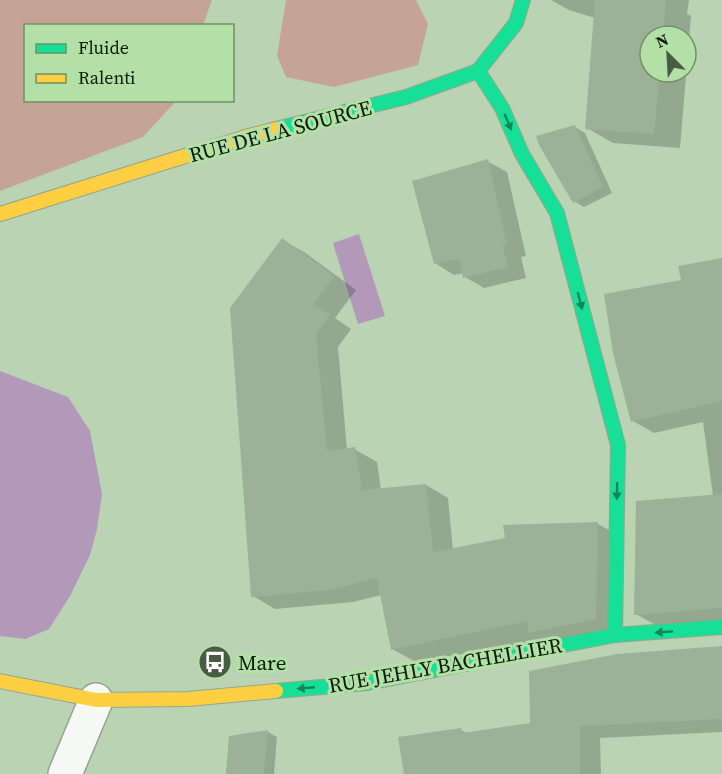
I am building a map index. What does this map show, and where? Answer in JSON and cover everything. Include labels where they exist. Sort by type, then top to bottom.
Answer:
[{"type":"street","points":[[523,0],[516,23],[478,71],[502,108],[522,154],[557,213],[618,445],[615,635]]},
{"type":"street","name":"RUE DE LA SOURCE","points":[[0,214],[249,136],[406,97],[478,71]]},
{"type":"street","name":"RUE JEHLY BACHELLIER","points":[[0,681],[96,700],[188,699],[367,683],[615,635],[722,627]]},
{"type":"street","points":[[65,774],[96,700]]},
{"type":"shaded area","points":[[0,0],[212,0],[203,24],[24,24],[24,102],[175,102],[143,137],[0,191]]},
{"type":"shaded area","points":[[286,0],[416,0],[428,24],[418,65],[334,87],[286,77],[277,56]]},
{"type":"shaded area","points":[[359,234],[385,316],[358,324],[333,243]]},
{"type":"shaded area","points":[[0,371],[68,397],[90,431],[102,494],[97,529],[90,555],[70,596],[49,629],[25,639],[0,636]]},
{"type":"building","points":[[595,0],[666,0],[664,24],[638,24],[638,84],[659,84],[654,134],[585,129]]},
{"type":"building","points":[[575,125],[603,187],[573,203],[536,136]]},
{"type":"building","points":[[488,159],[507,245],[503,246],[508,267],[463,278],[459,259],[434,264],[412,181]]},
{"type":"building","points":[[282,238],[334,276],[314,304],[330,315],[316,334],[327,451],[355,447],[362,490],[426,484],[433,552],[505,538],[503,525],[598,522],[596,619],[528,633],[528,621],[391,650],[377,578],[330,590],[251,597],[230,308]]},
{"type":"building","points":[[722,258],[722,401],[631,422],[613,353],[604,294],[681,280],[678,266]]},
{"type":"building","points":[[722,494],[722,608],[634,615],[636,501]]},
{"type":"building","points":[[722,646],[722,719],[580,726],[580,774],[404,774],[398,737],[461,728],[462,733],[530,723],[529,671],[617,654]]},
{"type":"building","points":[[268,730],[264,774],[226,774],[229,736]]},
{"type":"traffic: fast","points":[[276,129],[406,97],[478,71],[516,23],[523,0]]},
{"type":"traffic: fast","points":[[478,71],[502,108],[522,154],[557,213],[618,445],[615,635]]},
{"type":"traffic: fast","points":[[276,691],[367,683],[615,635],[722,627]]},
{"type":"traffic: slow","points":[[0,214],[276,129]]},
{"type":"traffic: slow","points":[[0,681],[96,700],[188,699],[276,691]]},
{"type":"place","name":"Mare","points":[[215,662]]}]
